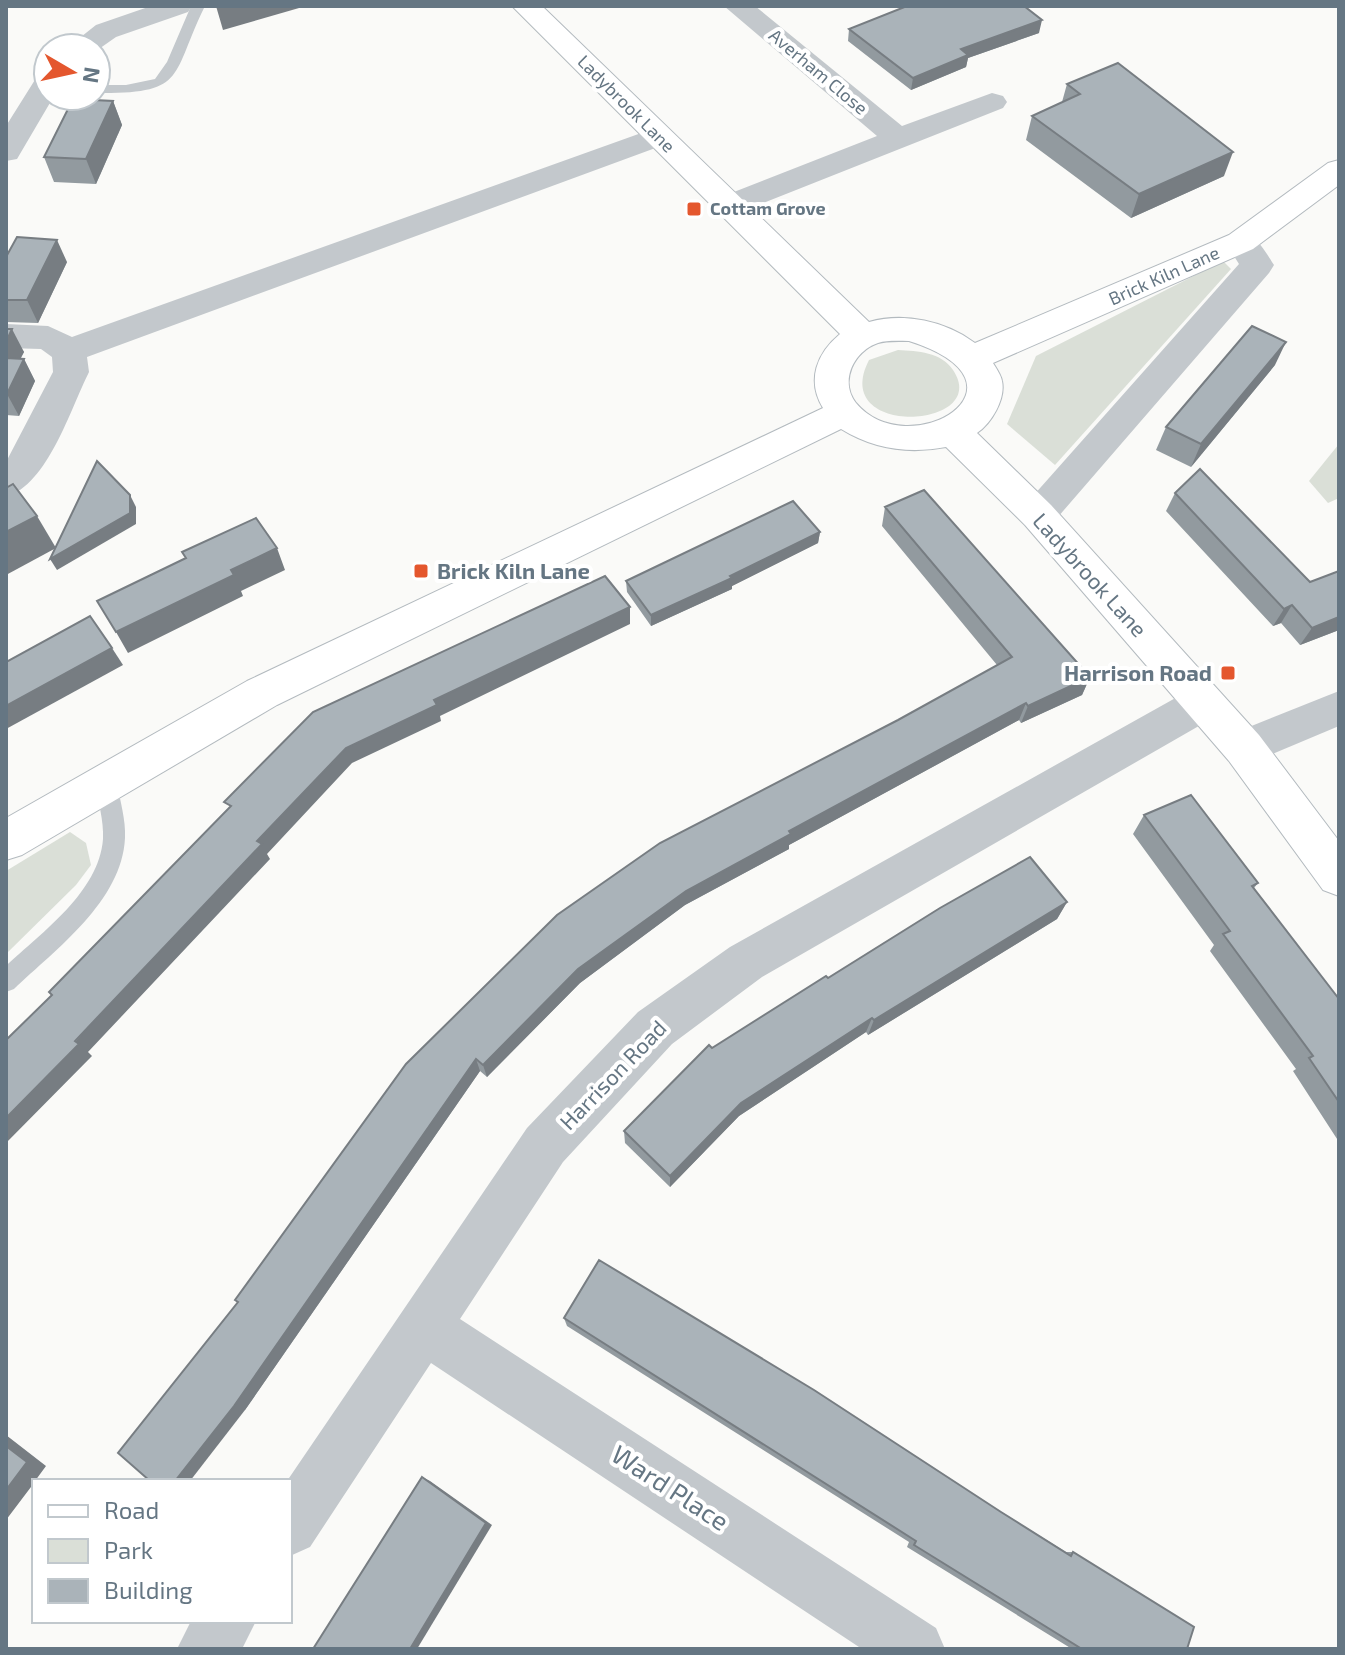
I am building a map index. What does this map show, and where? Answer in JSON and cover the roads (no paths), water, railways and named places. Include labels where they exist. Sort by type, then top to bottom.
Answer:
[{"type":"street","points":[[105,32],[178,6]]},
{"type":"street","name":"Ladybrook Lane","points":[[526,6],[863,336]]},
{"type":"street","name":"Averham Close","points":[[738,6],[899,139]]},
{"type":"street","name":"Averham Close","points":[[727,206],[992,102]]},
{"type":"street","points":[[6,152],[32,110]]},
{"type":"street","points":[[69,351],[658,136]]},
{"type":"street","name":"Brick Kiln Lane","points":[[974,357],[1241,242],[1339,170]]},
{"type":"street","points":[[1038,515],[1257,265],[1241,242]]},
{"type":"street","points":[[885,330],[922,331],[956,343],[974,357],[984,372],[987,390],[983,406],[971,421],[953,432],[925,438],[895,437],[867,428],[845,412],[831,391],[830,369],[841,350],[863,336],[885,330]]},
{"type":"street","points":[[6,336],[48,338],[69,351]]},
{"type":"street","points":[[6,483],[24,467],[71,372],[69,351]]},
{"type":"street","points":[[6,841],[262,693],[845,412]]},
{"type":"street","name":"Ladybrook Lane","points":[[953,432],[1038,515],[1244,748],[1339,876]]},
{"type":"street","name":"Harrison Road","points":[[292,1524],[545,1145],[655,1028],[746,962],[1203,703]]},
{"type":"street","points":[[1244,748],[1339,708]]},
{"type":"street","name":"Ward Place","points":[[425,1327],[915,1649]]},
{"type":"street","points":[[207,1649],[225,1623]]},
{"type":"lane","points":[[112,90],[135,91],[157,86],[172,71],[198,6]]},
{"type":"lane","points":[[6,981],[78,911],[105,872],[114,841],[106,783]]},
{"type":"place","name":"Cottam Grove","points":[[694,209]]},
{"type":"place","name":"Brick Kiln Lane","points":[[421,571]]},
{"type":"place","name":"Harrison Road","points":[[1228,673]]}]
